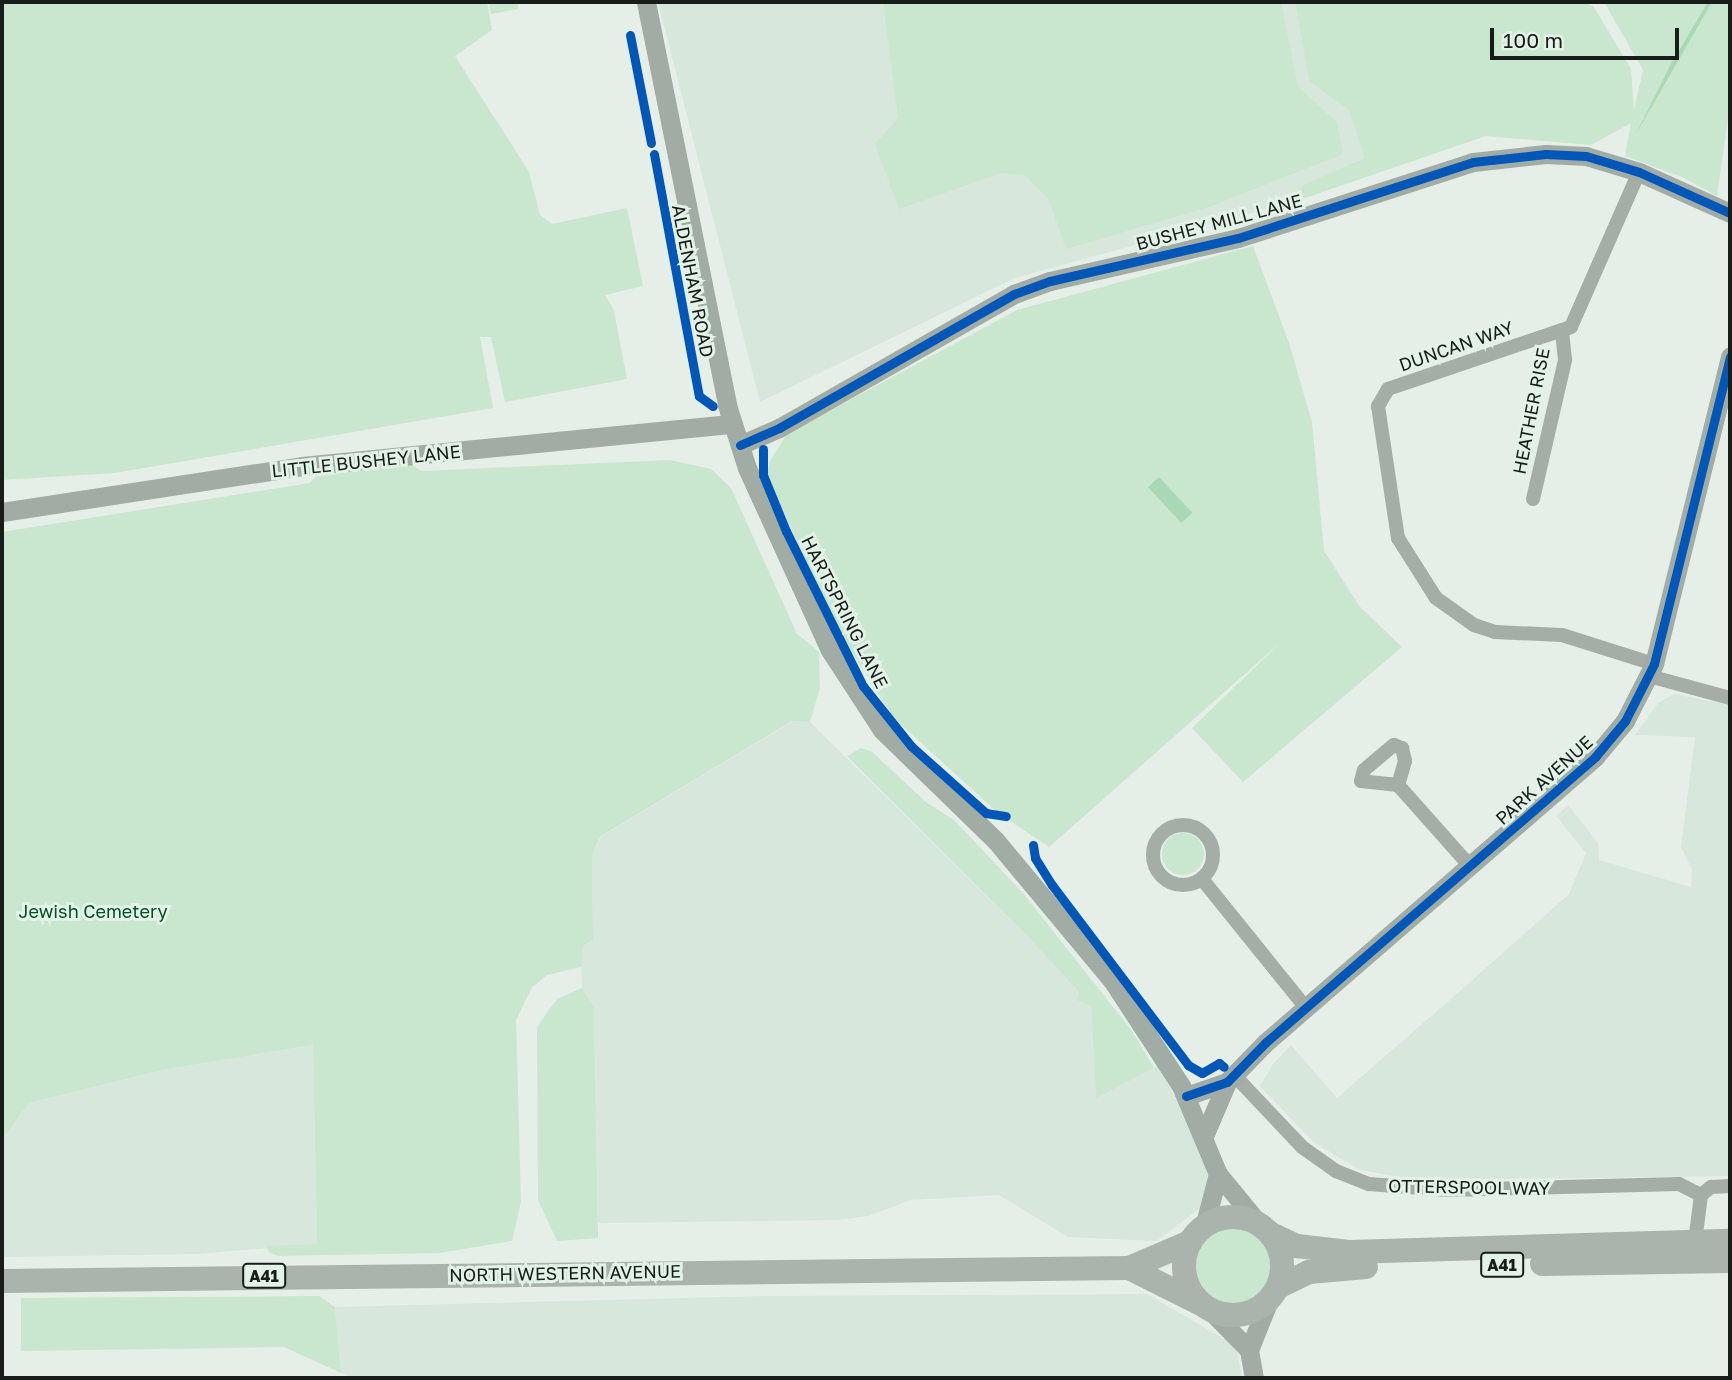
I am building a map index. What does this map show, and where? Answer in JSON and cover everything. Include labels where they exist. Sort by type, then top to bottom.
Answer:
[{"type":"highway","points":[[1230,1217],[1265,1229],[1282,1259],[1273,1294],[1237,1315],[1207,1307],[1185,1273],[1197,1235],[1230,1217]]},
{"type":"highway","name":"A41","points":[[1265,1229],[1297,1247],[1349,1252],[1730,1241]]},
{"type":"highway","name":"NORTH WESTERN AVENUE","points":[[2,1281],[1129,1268],[1197,1235]]},
{"type":"highway","name":"A41","points":[[1273,1294],[1309,1272],[1343,1268],[1730,1261]]},
{"type":"highway","name":"NORTH WESTERN AVENUE","points":[[1129,1268],[1207,1307]]},
{"type":"street","name":"ALDENHAM ROAD","points":[[646,2],[733,424]]},
{"type":"street","name":"BUSHEY MILL LANE","points":[[740,445],[779,428],[980,311],[1050,281],[1238,237],[1473,162],[1546,154],[1586,156],[1639,172],[1730,213]]},
{"type":"street","points":[[1562,330],[1577,320],[1639,172]]},
{"type":"street","name":"HEATHER RISE","points":[[1534,499],[1565,360],[1562,330]]},
{"type":"street","name":"DUNCAN WAY","points":[[1562,330],[1382,394],[1378,406],[1398,538],[1436,598],[1474,625],[1531,637],[1562,635],[1652,670]]},
{"type":"street","name":"PARK AVENUE","points":[[1186,1096],[1231,1078],[1306,1008],[1595,757],[1625,721],[1652,670],[1730,356]]},
{"type":"street","name":"HARTSPRING LANE","points":[[733,424],[824,638],[855,696],[897,747],[996,841],[1054,907],[1112,980],[1186,1096],[1218,1174],[1265,1229]]},
{"type":"street","name":"LITTLE BUSHEY LANE","points":[[2,512],[302,466],[733,424]]},
{"type":"street","points":[[1652,670],[1730,698]]},
{"type":"street","points":[[1398,785],[1470,866]]},
{"type":"street","points":[[1194,827],[1209,840],[1213,859],[1202,879],[1176,885],[1159,875],[1153,846],[1165,830],[1194,827]]},
{"type":"street","points":[[1202,879],[1306,1008]]},
{"type":"street","name":"PARK AVENUE","points":[[1204,1136],[1231,1078]]},
{"type":"street","name":"OTTERSPOOL WAY","points":[[1231,1078],[1302,1147],[1336,1171],[1369,1184],[1447,1190],[1679,1184],[1701,1195]]},
{"type":"street","points":[[1197,1235],[1218,1174]]},
{"type":"street","points":[[1695,1242],[1701,1195],[1712,1187],[1730,1186]]},
{"type":"street","points":[[1254,1378],[1249,1350],[1273,1294]]},
{"type":"street","points":[[1207,1307],[1249,1350]]},
{"type":"shaded area","points":[[658,2],[1295,2],[1309,80],[1349,110],[1366,158],[1303,185],[1296,201],[1015,278],[760,402]]},
{"type":"shaded area","points":[[1708,2],[1712,2],[1636,134],[1671,64]]},
{"type":"shaded area","points":[[1159,477],[1192,513],[1181,523],[1148,487]]},
{"type":"shaded area","points":[[1674,694],[1730,705],[1730,1176],[1418,1180],[1360,1170],[1313,1142],[1260,1086],[1273,1064],[1291,1045],[1337,1098],[1452,998],[1569,894],[1586,853],[1556,816],[1568,805],[1598,843],[1599,860],[1691,887],[1692,870],[1681,847],[1695,737],[1635,735],[1658,703]]},
{"type":"shaded area","points":[[793,721],[810,722],[1034,943],[1091,1005],[1096,1098],[1159,1065],[1208,1165],[1209,1201],[1157,1241],[1068,1237],[999,1195],[911,1200],[868,1216],[838,1220],[598,1223],[594,1007],[582,988],[581,967],[583,946],[593,940],[592,855],[602,836]]},
{"type":"shaded area","points":[[313,1045],[317,1244],[197,1254],[2,1257],[2,1140],[29,1103],[164,1070]]},
{"type":"shaded area","points":[[1147,1294],[1236,1346],[1242,1378],[353,1378],[341,1373],[335,1307],[768,1296]]},
{"type":"green space","points":[[2,2],[487,2],[492,30],[455,56],[529,172],[540,215],[552,224],[627,208],[643,286],[605,295],[614,311],[627,379],[505,402],[491,337],[480,337],[493,408],[115,473],[2,480]]},
{"type":"green space","points":[[489,2],[517,2],[518,9],[491,14]]},
{"type":"green space","points":[[883,2],[1281,2],[1298,87],[1337,122],[1343,154],[1209,207],[1066,249],[1049,200],[1025,175],[1001,173],[899,209],[875,144],[898,118]]},
{"type":"green space","points":[[1295,2],[1585,2],[1594,7],[1631,69],[1634,110],[1643,70],[1604,2],[1730,2],[1730,104],[1717,196],[1682,177],[1625,156],[1631,123],[1591,145],[1486,136],[1296,201],[1303,185],[1365,158],[1349,110],[1309,81]]},
{"type":"green space","points":[[1253,246],[1289,343],[1312,422],[1324,551],[1360,607],[1402,647],[1243,782],[1192,728],[1280,643],[1049,847],[997,812],[893,717],[848,646],[766,477],[770,461],[787,434],[1017,310]]},
{"type":"green space","name":"Jewish Cemetery","points":[[670,460],[711,469],[731,488],[797,634],[819,652],[820,688],[810,722],[792,721],[601,836],[592,855],[593,940],[583,946],[581,967],[547,975],[532,987],[516,1020],[521,1202],[512,1241],[439,1253],[278,1256],[269,1252],[266,1246],[317,1244],[313,1045],[163,1070],[29,1103],[2,1140],[2,532],[310,483],[318,474],[410,464],[422,471]]},
{"type":"green space","points":[[861,748],[871,751],[926,802],[954,820],[1023,893],[1132,1031],[1154,1068],[1096,1098],[1091,1006],[1077,1000],[1079,992],[1034,943],[847,756]]},
{"type":"green space","points":[[1183,833],[1198,839],[1204,854],[1198,869],[1183,875],[1168,869],[1162,854],[1168,839]]},
{"type":"green space","points":[[582,988],[594,1007],[598,1238],[557,1241],[538,1200],[537,1027],[557,999]]},
{"type":"green space","points":[[1233,1228],[1248,1231],[1260,1239],[1268,1251],[1271,1266],[1268,1281],[1260,1293],[1248,1301],[1233,1304],[1218,1301],[1206,1293],[1198,1281],[1195,1266],[1198,1251],[1206,1239],[1218,1231]]},
{"type":"green space","points":[[319,1296],[335,1307],[341,1373],[284,1347],[21,1351],[21,1298]]},
{"type":"cycle path","points":[[630,35],[651,143]]},
{"type":"cycle path","points":[[654,154],[699,396],[713,406]]},
{"type":"cycle path","points":[[740,445],[779,428],[1014,294],[1050,281],[1238,238],[1473,162],[1546,154],[1586,156],[1639,172],[1730,213]]},
{"type":"cycle path","points":[[1186,1096],[1227,1082],[1265,1043],[1595,757],[1625,721],[1654,664],[1730,356]]},
{"type":"cycle path","points":[[763,449],[763,475],[786,531],[863,686],[911,746],[986,813],[1006,816]]},
{"type":"cycle path","points":[[1033,845],[1035,858],[1052,885],[1188,1065],[1202,1073],[1219,1063],[1224,1067]]}]
